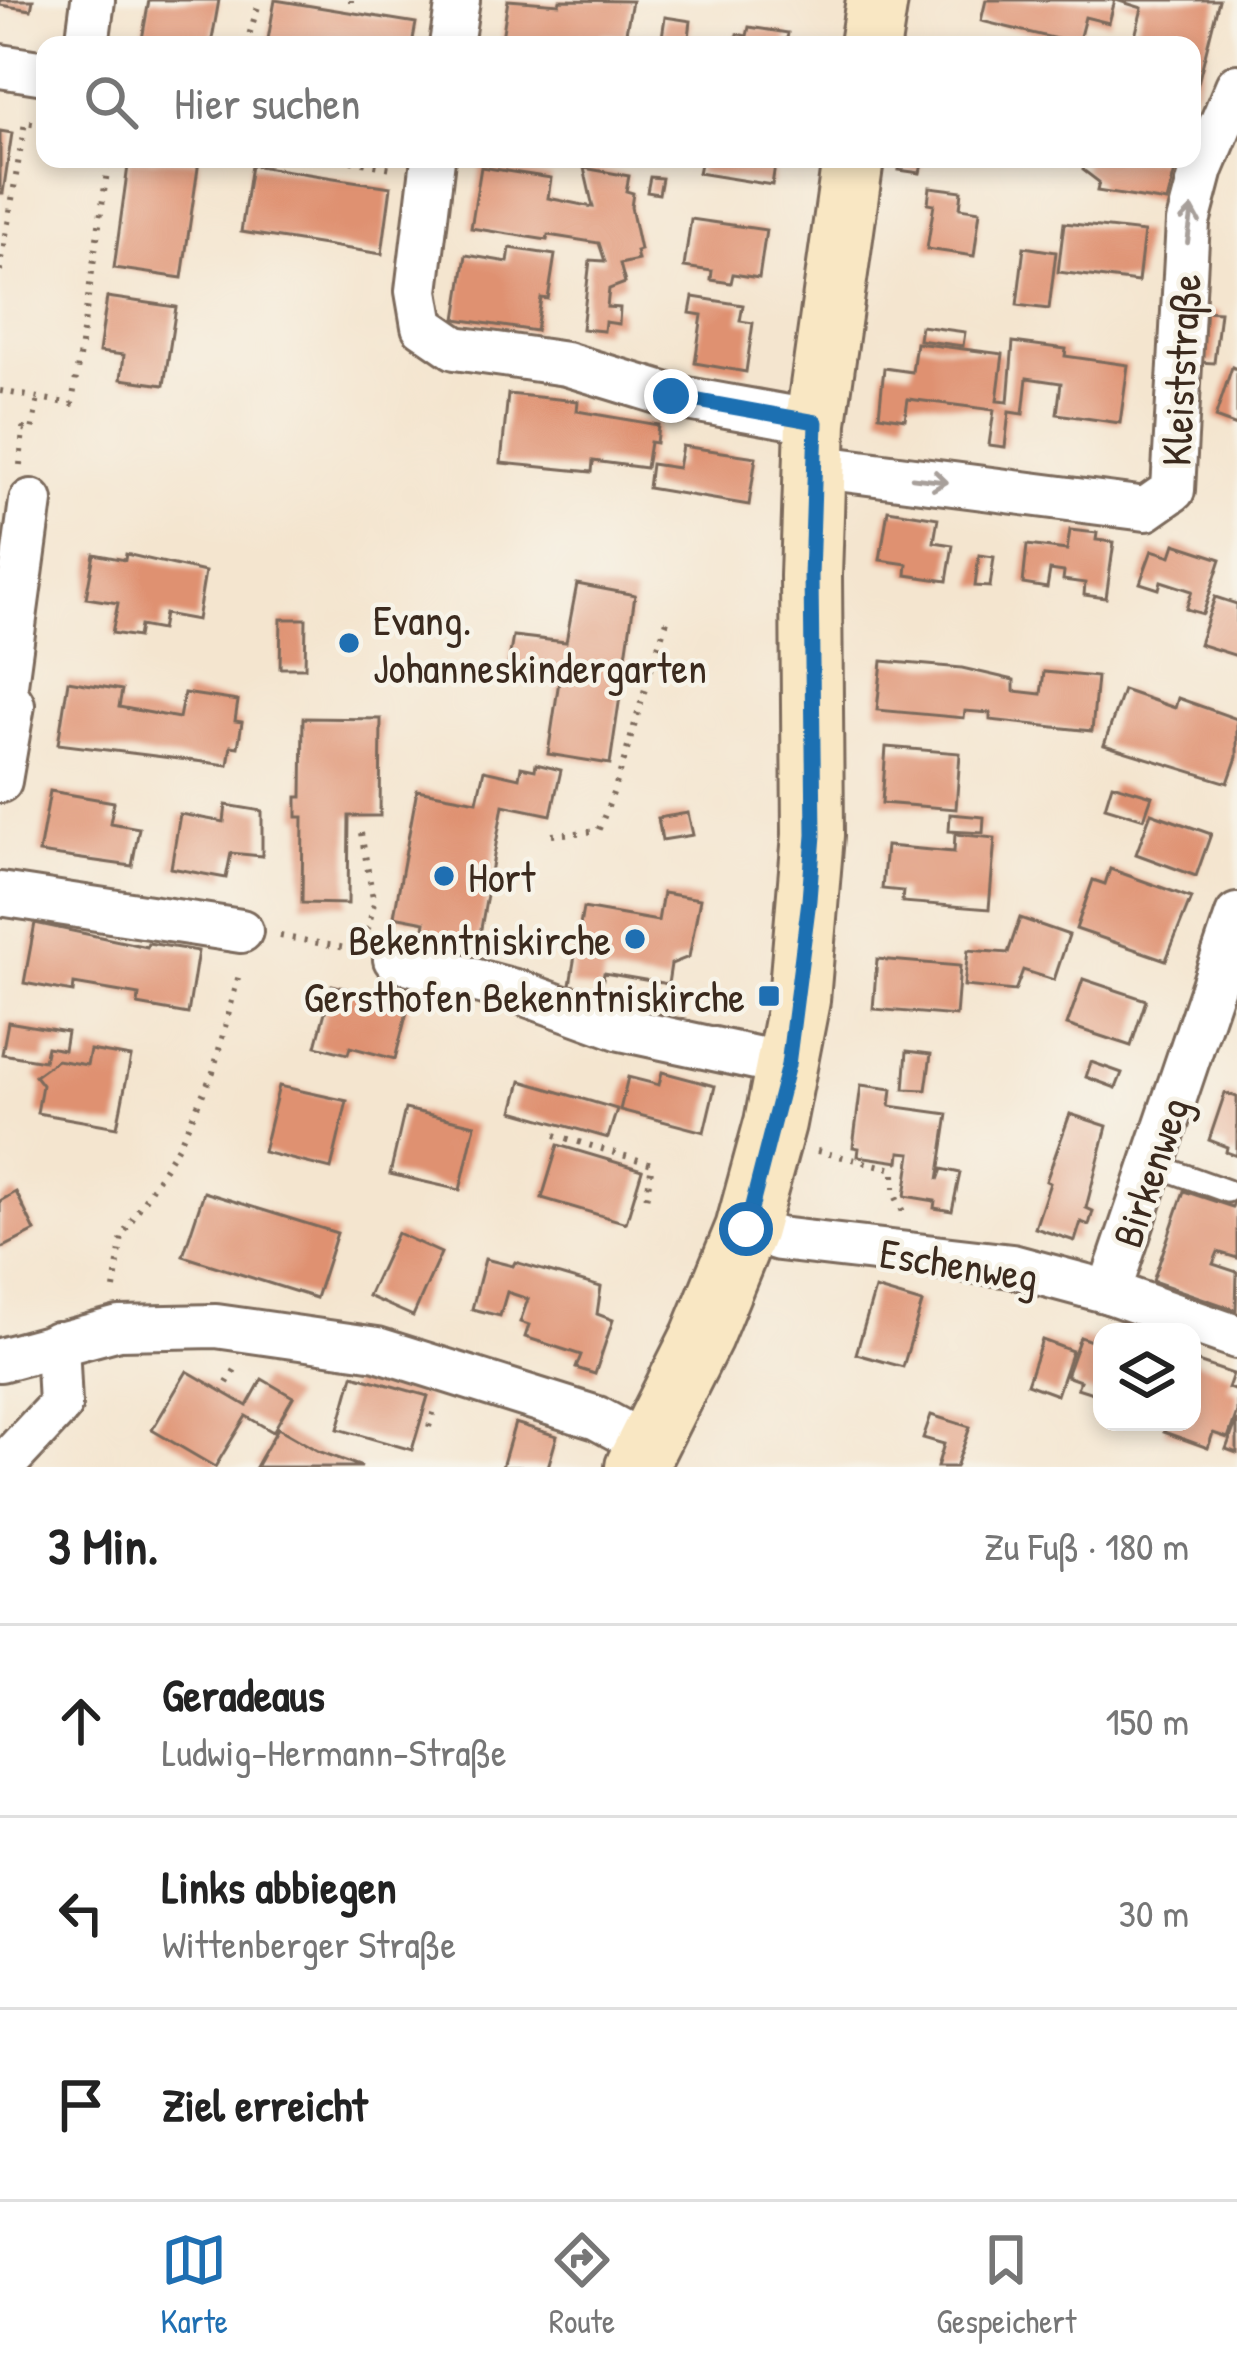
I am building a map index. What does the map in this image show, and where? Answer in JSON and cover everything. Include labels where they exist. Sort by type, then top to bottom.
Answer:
[{"type":"street","points":[[88,36],[94,0]]},
{"type":"street","points":[[452,36],[458,0]]},
{"type":"street","points":[[871,36],[877,0]]},
{"type":"street","points":[[0,66],[36,72]]},
{"type":"street","name":"Kleiststraße","points":[[815,444],[1146,508],[1173,490],[1188,222],[1231,113]]},
{"type":"street","points":[[432,168],[417,291],[422,326],[455,348],[566,364],[815,444]]},
{"type":"street","points":[[0,1360],[119,1328],[216,1327],[377,1349],[597,1418],[642,1456],[702,1336],[746,1229],[788,1065],[803,965],[814,835],[811,576],[815,444],[853,168]]},
{"type":"street","points":[[0,782],[13,705],[2,692],[31,501]]},
{"type":"street","points":[[0,894],[245,932]]},
{"type":"street","name":"Birkenweg","points":[[1109,1292],[1152,1164],[1224,995],[1237,914]]},
{"type":"street","points":[[379,955],[522,993],[622,1029],[788,1065]]},
{"type":"street","name":"Eschenweg","points":[[746,1229],[779,1239],[1012,1266],[1109,1292],[1237,1337]]},
{"type":"street","points":[[2,1467],[60,1405],[57,1343]]},
{"type":"lane","points":[[1152,1164],[1227,1191]]},
{"type":"path","points":[[249,36],[260,0]]},
{"type":"path","points":[[0,271],[25,122],[36,123]]},
{"type":"path","points":[[0,392],[72,404],[109,168]]},
{"type":"path","points":[[31,501],[20,500],[27,466],[18,464],[23,429],[32,431],[38,398]]},
{"type":"path","points":[[552,836],[598,831],[621,779],[638,706],[667,621]]},
{"type":"path","points":[[119,1328],[113,1291],[122,1236],[201,1102],[213,1072],[245,932],[379,955],[361,833]]},
{"type":"path","points":[[555,1135],[652,1163],[645,1206]]},
{"type":"path","points":[[806,1149],[894,1169],[894,1193],[908,1222],[934,1232],[926,1256]]},
{"type":"building","points":[[0,0],[33,0],[31,10],[0,5]]},
{"type":"building","points":[[149,0],[219,0],[213,36],[143,36]]},
{"type":"building","points":[[275,0],[416,23],[414,36],[269,36]]},
{"type":"building","points":[[508,0],[632,1],[625,36],[502,36]]},
{"type":"building","points":[[986,0],[1115,0],[1109,23],[1085,17],[1080,36],[1044,36],[981,21]]},
{"type":"building","points":[[1116,0],[1219,0],[1201,71],[1201,36],[1135,36],[1142,8]]},
{"type":"building","points":[[665,17],[691,21],[689,36],[662,36]]},
{"type":"building","points":[[749,27],[788,33],[788,36],[747,36]]},
{"type":"building","points":[[0,131],[12,133],[3,193],[0,193]]},
{"type":"building","points":[[128,168],[198,168],[182,278],[114,268]]},
{"type":"building","points":[[251,168],[391,187],[382,254],[241,232]]},
{"type":"building","points":[[481,168],[551,178],[548,198],[593,207],[584,168],[629,176],[626,191],[633,193],[631,207],[640,250],[636,251],[638,260],[620,264],[625,283],[609,289],[607,307],[620,308],[619,324],[605,322],[604,331],[582,329],[590,260],[605,261],[599,243],[471,228]]},
{"type":"building","points":[[699,168],[775,168],[772,185],[698,173]]},
{"type":"building","points":[[1176,168],[1167,202],[1097,191],[1099,182],[1083,170]]},
{"type":"building","points":[[650,177],[662,178],[659,194],[647,192]]},
{"type":"building","points":[[930,187],[962,191],[960,208],[980,211],[974,256],[927,249],[934,204],[928,203]]},
{"type":"building","points":[[691,219],[766,230],[759,278],[733,274],[731,283],[711,280],[712,271],[684,267]]},
{"type":"building","points":[[1064,223],[1144,232],[1138,282],[1058,272]]},
{"type":"building","points":[[1024,247],[1056,252],[1049,309],[1017,305]]},
{"type":"building","points":[[510,248],[555,255],[548,299],[541,298],[536,331],[456,319],[466,255],[508,262]]},
{"type":"building","points":[[107,297],[176,307],[164,385],[121,379],[124,355],[99,352]]},
{"type":"building","points":[[693,297],[743,305],[740,321],[753,323],[746,372],[695,363],[702,315],[690,313]]},
{"type":"building","points":[[1203,311],[1220,312],[1214,363],[1199,362]]},
{"type":"building","points":[[921,326],[965,332],[963,346],[919,340]]},
{"type":"building","points":[[1013,342],[1128,365],[1120,423],[1057,414],[1061,383],[1027,378],[1023,414],[1009,412],[1005,447],[989,445],[994,410],[908,399],[905,419],[879,415],[884,368],[912,372],[916,343],[1003,354],[997,401],[1008,402]]},
{"type":"building","points":[[1232,367],[1237,369],[1237,426],[1215,418]]},
{"type":"building","points":[[508,394],[578,401],[577,411],[658,425],[646,468],[593,461],[592,472],[501,463]]},
{"type":"building","points":[[682,446],[756,457],[749,505],[648,488],[651,464],[678,468]]},
{"type":"building","points":[[888,510],[938,518],[934,542],[953,545],[947,581],[906,575],[907,564],[880,560]]},
{"type":"building","points":[[1070,530],[1097,533],[1096,540],[1114,542],[1106,598],[1084,595],[1085,583],[1063,580],[1064,572],[1050,570],[1047,588],[1023,584],[1027,545],[1067,550]]},
{"type":"building","points":[[1175,544],[1221,559],[1203,614],[1186,609],[1192,591],[1161,581],[1159,589],[1140,583],[1152,550],[1171,556]]},
{"type":"building","points":[[94,554],[125,560],[126,554],[205,572],[197,620],[164,614],[161,630],[140,626],[138,637],[112,633],[118,603],[86,598]]},
{"type":"building","points":[[979,555],[994,557],[990,587],[975,586]]},
{"type":"building","points":[[577,584],[635,595],[610,764],[548,754],[559,681],[507,672],[513,636],[566,642]]},
{"type":"building","points":[[1215,597],[1237,604],[1237,656],[1199,644]]},
{"type":"building","points":[[281,619],[306,619],[305,668],[280,668]]},
{"type":"building","points":[[882,661],[962,668],[1014,680],[1014,691],[1041,694],[1044,672],[1097,677],[1092,731],[990,720],[990,713],[965,711],[964,718],[877,710]]},
{"type":"building","points":[[68,681],[122,690],[119,707],[179,718],[184,693],[238,701],[235,721],[242,722],[238,747],[231,746],[228,765],[58,744]]},
{"type":"building","points":[[1123,690],[1175,708],[1178,698],[1237,719],[1237,757],[1228,783],[1104,745]]},
{"type":"building","points":[[303,718],[381,719],[380,816],[349,816],[348,904],[302,903],[303,817],[297,817],[297,797],[302,797]]},
{"type":"building","points":[[886,747],[960,753],[956,809],[882,803]]},
{"type":"building","name":"Hort","points":[[536,764],[561,770],[551,815],[503,805],[477,951],[422,941],[425,922],[394,916],[417,790],[477,801],[484,770],[519,778],[521,767],[535,770]]},
{"type":"building","points":[[1112,784],[1152,796],[1144,819],[1105,807]]},
{"type":"building","points":[[50,791],[114,802],[110,823],[139,828],[132,866],[39,853]]},
{"type":"building","points":[[226,805],[262,811],[262,856],[231,853],[226,878],[171,868],[180,814],[224,822]]},
{"type":"building","points":[[688,813],[693,835],[662,840],[658,818]]},
{"type":"building","points":[[1151,813],[1211,834],[1196,876],[1136,854]]},
{"type":"building","points":[[950,814],[984,817],[983,833],[949,831]]},
{"type":"building","points":[[955,834],[995,838],[989,909],[902,902],[903,891],[882,889],[886,846],[954,852]]},
{"type":"building","points":[[1110,869],[1191,898],[1166,960],[1076,929],[1093,880],[1105,884]]},
{"type":"building","name":"Bekenntniskirche","points":[[663,893],[700,899],[689,957],[671,964],[668,984],[604,973],[601,991],[570,985],[583,908],[658,921]]},
{"type":"building","points":[[1020,918],[1069,935],[1054,980],[1023,970],[1015,991],[964,986],[968,950],[1008,953]]},
{"type":"building","points":[[35,923],[147,947],[148,943],[198,951],[188,1014],[138,1005],[139,995],[74,984],[73,992],[24,983]]},
{"type":"building","points":[[877,959],[960,966],[956,1016],[873,1009]]},
{"type":"building","points":[[1083,979],[1146,1000],[1131,1046],[1067,1025]]},
{"type":"building","points":[[332,985],[409,1004],[395,1059],[350,1047],[348,1054],[316,1046]]},
{"type":"building","points":[[8,1022],[67,1032],[64,1050],[47,1047],[44,1061],[2,1054]]},
{"type":"building","points":[[90,1050],[131,1057],[117,1127],[37,1113],[42,1085],[35,1076],[57,1060],[87,1065]]},
{"type":"building","points":[[907,1051],[931,1054],[926,1090],[904,1089]]},
{"type":"building","points":[[1091,1062],[1122,1073],[1116,1088],[1086,1077]]},
{"type":"building","points":[[662,1072],[715,1086],[704,1132],[620,1110],[628,1077],[659,1085]]},
{"type":"building","points":[[521,1081],[617,1109],[608,1138],[513,1111]]},
{"type":"building","points":[[861,1085],[892,1089],[890,1106],[948,1114],[938,1180],[942,1169],[960,1173],[952,1211],[934,1208],[935,1201],[905,1196],[911,1153],[900,1152],[899,1162],[858,1156],[859,1148],[853,1147]]},
{"type":"building","points":[[279,1086],[347,1101],[331,1169],[263,1152]]},
{"type":"building","points":[[1225,1093],[1237,1097],[1237,1156],[1209,1140]]},
{"type":"building","points":[[405,1109],[475,1125],[460,1190],[390,1174]]},
{"type":"building","points":[[1070,1114],[1107,1126],[1086,1208],[1093,1211],[1089,1225],[1081,1222],[1075,1241],[1035,1228]]},
{"type":"building","points":[[558,1145],[642,1170],[626,1223],[542,1198]]},
{"type":"building","points":[[1184,1191],[1232,1207],[1237,1196],[1237,1258],[1218,1252],[1213,1264],[1237,1272],[1236,1310],[1153,1281]]},
{"type":"building","points":[[16,1192],[35,1231],[0,1249],[0,1201]]},
{"type":"building","points":[[204,1192],[337,1233],[316,1298],[183,1256]]},
{"type":"building","points":[[397,1233],[441,1253],[413,1316],[368,1296]]},
{"type":"building","points":[[485,1259],[513,1266],[515,1262],[601,1287],[597,1314],[613,1320],[595,1374],[576,1368],[581,1355],[525,1337],[529,1325],[520,1322],[528,1299],[507,1292],[500,1316],[472,1309]]},
{"type":"building","points":[[875,1289],[922,1303],[903,1367],[856,1354]]},
{"type":"building","points":[[1080,1337],[1093,1342],[1093,1393],[1077,1388],[1080,1381],[1066,1376]]},
{"type":"building","points":[[1042,1340],[1072,1351],[1057,1395],[1027,1384]]},
{"type":"building","points":[[1201,1363],[1233,1374],[1228,1388],[1237,1391],[1237,1412],[1228,1438],[1213,1433],[1208,1448],[1164,1432],[1201,1431]]},
{"type":"building","points":[[187,1371],[247,1406],[262,1379],[293,1397],[273,1432],[246,1416],[215,1467],[152,1430]]},
{"type":"building","points":[[353,1375],[428,1396],[412,1450],[338,1429]]},
{"type":"building","points":[[931,1415],[970,1427],[956,1467],[937,1467],[944,1444],[923,1438]]},
{"type":"building","points":[[1237,1420],[1237,1453],[1226,1449]]},
{"type":"building","points":[[515,1423],[557,1436],[548,1467],[502,1467]]},
{"type":"building","points":[[278,1428],[318,1451],[362,1467],[256,1467]]},
{"type":"place","name":"Evang. Johanneskindergarten","points":[[349,643]]},
{"type":"place","name":"Hort","points":[[444,876]]},
{"type":"place","name":"Bekenntniskirche","points":[[635,939]]},
{"type":"place","name":"Gersthofen Bekenntniskirche","points":[[769,996]]},
{"type":"route","points":[[671,396],[816,422],[811,576],[814,835],[809,900],[788,1065],[746,1229]]}]
